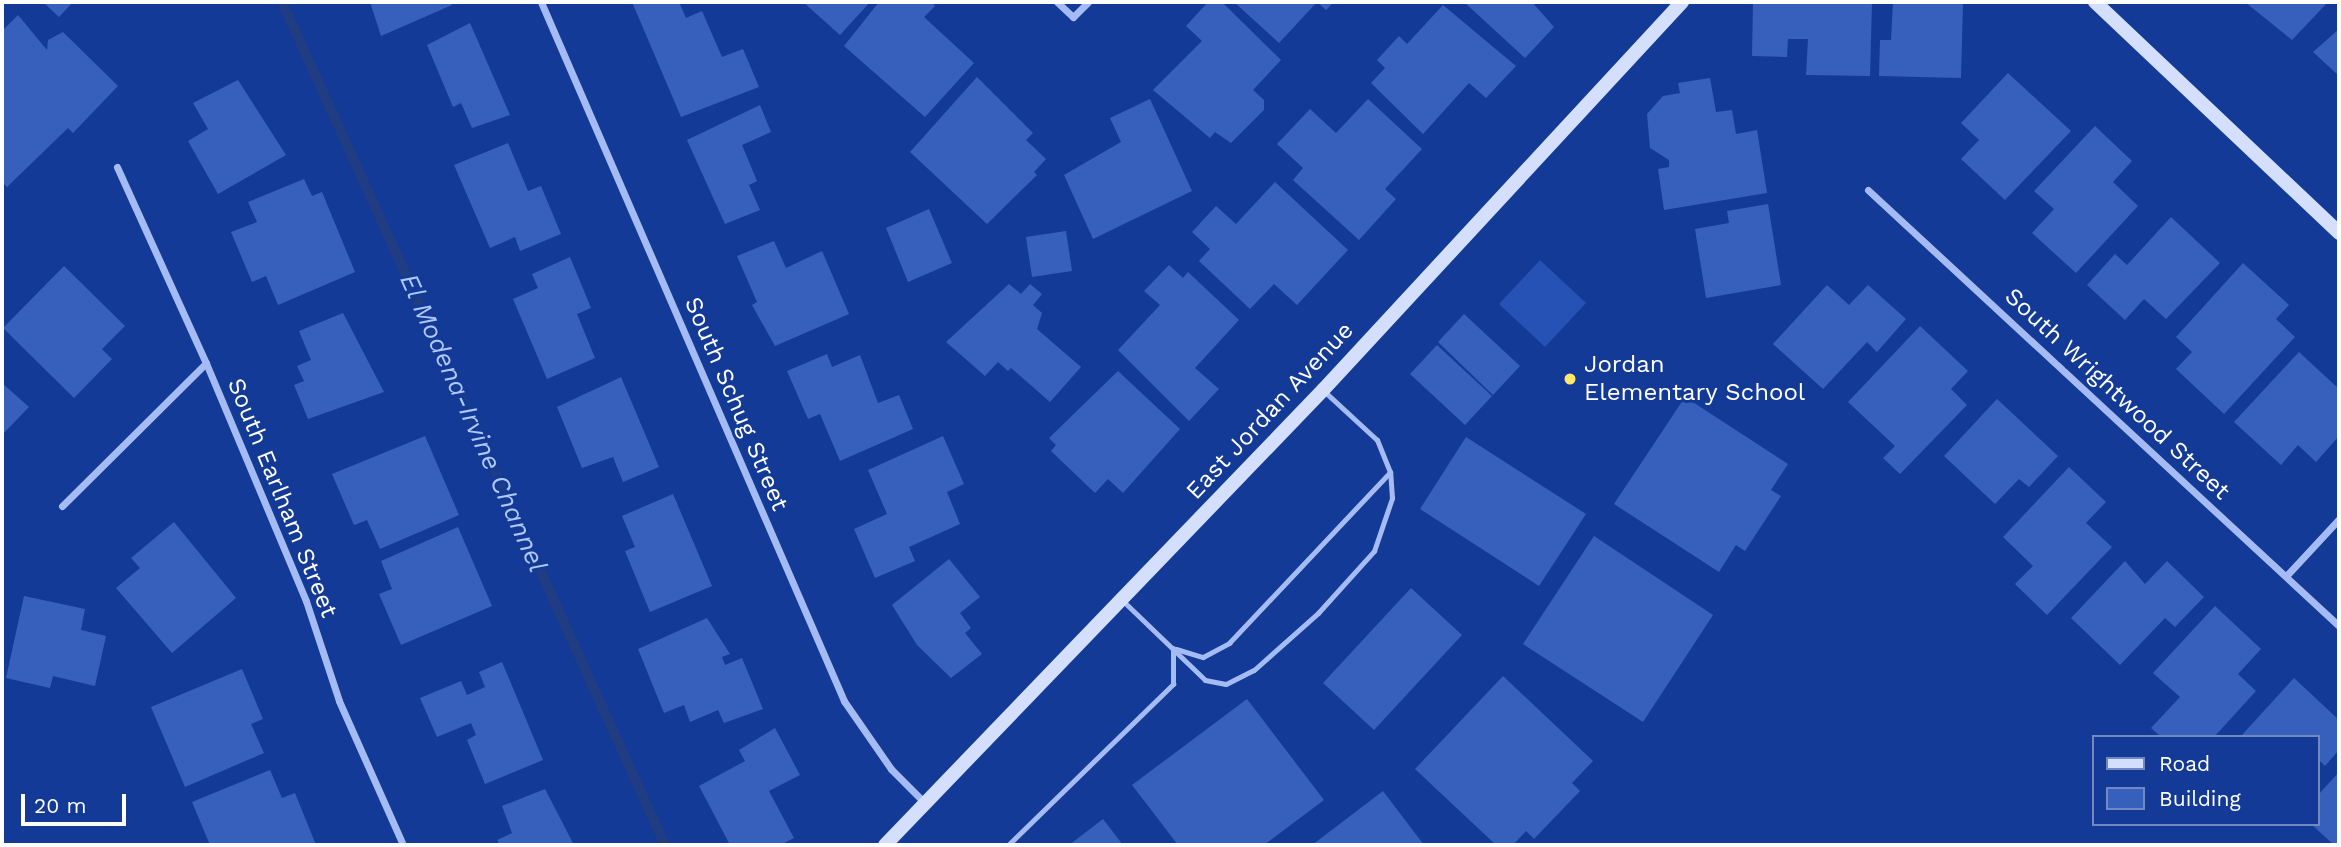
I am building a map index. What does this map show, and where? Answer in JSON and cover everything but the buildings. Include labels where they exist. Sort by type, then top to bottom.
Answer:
[{"type":"street","name":"South Schug Street","points":[[541,2],[844,701],[891,769],[926,804]]},
{"type":"street","points":[[1057,2],[1073,17],[1088,2]]},
{"type":"street","name":"East Jordan Avenue","points":[[885,845],[1323,390],[1682,2]]},
{"type":"street","points":[[2095,2],[2339,233]]},
{"type":"street","name":"South Earlham Street","points":[[117,167],[206,363],[306,601],[339,701],[403,845]]},
{"type":"street","name":"South Wrightwood Street","points":[[1868,190],[2339,626]]},
{"type":"street","points":[[62,506],[206,363]]},
{"type":"street","points":[[2286,576],[2339,519]]},
{"type":"lane","points":[[1122,600],[1205,680],[1226,684],[1254,670],[1374,551],[1392,498],[1390,472],[1377,440],[1323,390]]},
{"type":"lane","points":[[1173,648],[1203,657],[1229,643],[1390,472]]},
{"type":"lane","points":[[1008,845],[1174,684],[1173,648]]},
{"type":"shaded area","points":[[1540,260],[1586,303],[1545,347],[1499,304]]},
{"type":"waterway","name":"El Modena-Irvine Channel","points":[[282,2],[665,845]]},
{"type":"place","name":"Jordan Elementary School","points":[[1570,379]]}]
